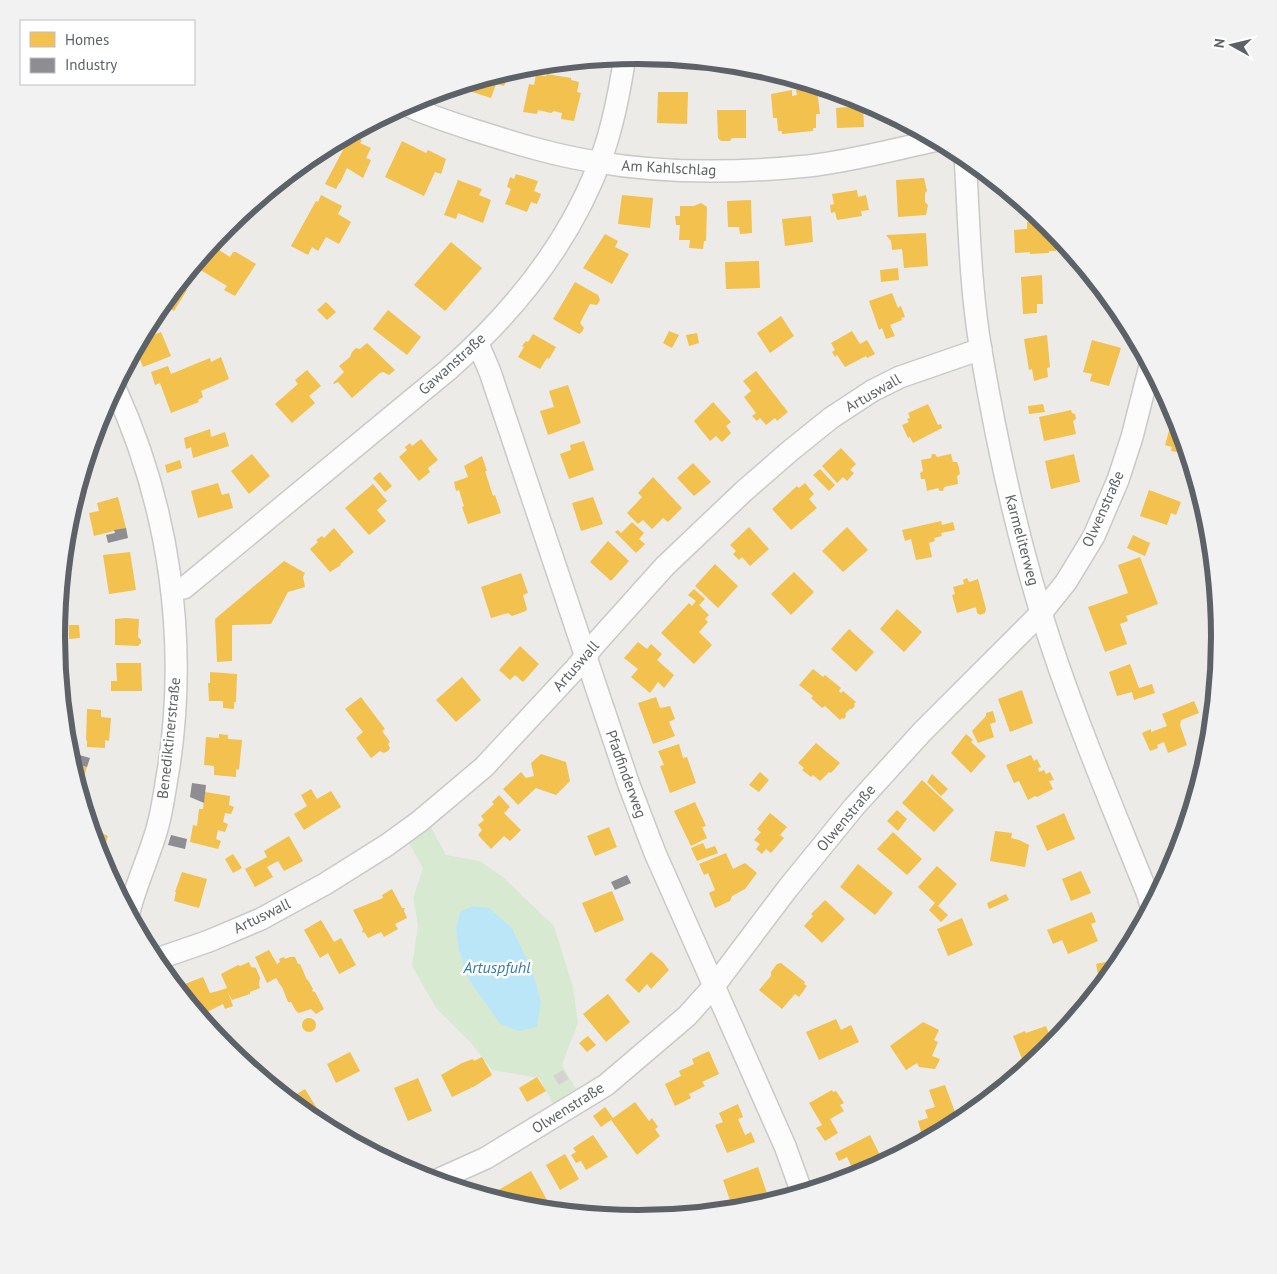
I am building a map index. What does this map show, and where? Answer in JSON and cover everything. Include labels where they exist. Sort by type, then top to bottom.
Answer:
[{"type":"street","name":"Gawanstraße","points":[[172,590],[184,588],[478,344],[518,300],[574,218],[599,163],[611,125],[624,64]]},
{"type":"street","name":"Am Kahlschlag","points":[[415,109],[449,122],[543,151],[599,163],[662,169],[718,172],[809,166],[858,158],[927,142]]},
{"type":"street","name":"Karmeliterweg","points":[[966,166],[970,254],[981,349],[1010,496],[1025,557],[1052,646],[1089,751],[1149,898]]},
{"type":"street","name":"Pfadfinderweg","points":[[478,344],[490,372],[647,834],[785,1146],[800,1187]]},
{"type":"street","name":"Artuswall","points":[[163,957],[209,941],[261,919],[325,884],[420,821],[484,767],[586,656],[665,566],[744,491],[831,418],[872,391],[900,377],[981,349]]},
{"type":"street","name":"Olwenstraße","points":[[444,1176],[486,1158],[606,1085],[687,1016],[714,986],[788,888],[854,807],[922,732],[1042,612],[1066,582],[1097,528],[1118,480],[1132,436],[1148,374]]},
{"type":"street","name":"Benediktinerstraße","points":[[118,396],[128,418],[157,509],[166,545],[172,590],[176,652],[176,703],[171,752],[157,829],[131,905]]},
{"type":"green space","points":[[431,827],[446,855],[480,861],[504,878],[554,926],[573,987],[578,1022],[562,1065],[576,1089],[553,1104],[539,1078],[492,1070],[471,1043],[436,1008],[412,966],[418,925],[413,898],[423,868],[409,843]],"holes":[[[459,951],[500,1024],[469,980]]]},
{"type":"water","name":"Artuspfuhl","points":[[473,906],[489,908],[512,928],[532,970],[541,1002],[537,1027],[519,1031],[500,1024],[469,980],[459,951],[456,930],[460,912]]},
{"type":"building: Homes","points":[[547,74],[571,78],[571,80],[579,82],[577,92],[581,93],[574,121],[561,119],[562,113],[554,111],[551,113],[538,110],[537,114],[523,112],[529,84],[534,85],[536,75],[546,76]]},
{"type":"building: Homes","points":[[507,79],[504,86],[496,84],[491,98],[467,90]]},
{"type":"building: Homes","points":[[806,89],[807,91],[817,92],[820,114],[816,114],[816,128],[813,128],[813,131],[782,134],[782,131],[778,131],[777,118],[773,118],[771,94],[792,90],[792,96],[797,95],[796,90]]},
{"type":"building: Homes","points":[[658,92],[688,92],[687,124],[657,123]]},
{"type":"building: Homes","points":[[857,106],[863,109],[864,127],[837,128],[836,108]]},
{"type":"building: Homes","points":[[717,110],[746,110],[746,138],[732,138],[730,141],[721,141],[718,138]]},
{"type":"building: Homes","points":[[358,138],[362,140],[360,143],[371,148],[366,158],[371,160],[363,178],[347,168],[336,189],[325,184],[346,145]]},
{"type":"building: Homes","points":[[402,141],[426,153],[428,150],[446,159],[441,174],[435,172],[424,196],[385,177]]},
{"type":"building: Homes","points":[[516,174],[538,181],[534,191],[541,194],[537,204],[531,202],[527,212],[505,204],[511,189],[507,187],[510,177],[514,179]]},
{"type":"building: Homes","points":[[924,178],[927,191],[925,193],[925,202],[928,205],[926,215],[898,217],[896,180]]},
{"type":"building: Homes","points":[[458,180],[482,189],[479,195],[491,200],[483,223],[458,213],[456,219],[444,215]]},
{"type":"building: Homes","points":[[857,190],[858,197],[866,195],[869,210],[861,211],[862,216],[837,220],[835,212],[831,213],[830,205],[834,204],[832,194]]},
{"type":"building: Homes","points":[[321,195],[342,206],[338,214],[351,222],[339,244],[326,237],[318,251],[312,247],[308,255],[291,246]]},
{"type":"building: Homes","points":[[622,195],[653,198],[650,228],[618,224]]},
{"type":"building: Homes","points":[[751,200],[752,233],[740,234],[739,227],[728,227],[727,201]]},
{"type":"building: Homes","points":[[701,203],[707,207],[706,241],[704,241],[703,249],[689,248],[690,240],[679,240],[680,225],[676,225],[675,216],[680,216],[680,206],[694,206]]},
{"type":"building: Homes","points":[[811,216],[813,242],[785,246],[782,219]]},
{"type":"building: Homes","points":[[1027,222],[1033,222],[1044,232],[1056,245],[1056,251],[1030,254],[1030,252],[1015,253],[1014,230],[1027,229]]},
{"type":"building: Homes","points":[[926,233],[928,266],[904,268],[902,249],[892,250],[891,241],[886,235]]},
{"type":"building: Homes","points":[[605,234],[618,241],[615,247],[629,254],[612,284],[583,268]]},
{"type":"building: Homes","points":[[451,242],[482,268],[445,311],[414,285]]},
{"type":"building: Homes","points":[[217,249],[230,257],[233,252],[236,252],[256,264],[235,296],[224,290],[227,286],[199,269]]},
{"type":"building: Homes","points":[[759,261],[760,288],[726,289],[725,262]]},
{"type":"building: Homes","points":[[898,268],[899,280],[881,282],[880,270]]},
{"type":"building: Homes","points":[[1042,275],[1043,304],[1037,304],[1037,313],[1023,314],[1021,277]]},
{"type":"building: Homes","points":[[575,282],[598,295],[600,300],[597,305],[590,304],[580,323],[584,328],[579,334],[553,319]]},
{"type":"building: Homes","points":[[184,288],[187,290],[174,311],[170,308]]},
{"type":"building: Homes","points":[[892,293],[898,308],[901,306],[905,317],[890,325],[895,336],[886,339],[882,328],[879,330],[869,301]]},
{"type":"building: Homes","points":[[326,302],[336,312],[327,320],[317,310]]},
{"type":"building: Homes","points":[[388,310],[421,337],[407,355],[373,329]]},
{"type":"building: Homes","points":[[781,316],[794,336],[770,353],[757,333]]},
{"type":"building: Homes","points":[[669,331],[679,335],[672,348],[663,343]]},
{"type":"building: Homes","points":[[852,331],[860,344],[867,340],[875,354],[867,358],[866,356],[845,367],[837,355],[835,357],[832,352],[835,350],[831,343]]},
{"type":"building: Homes","points":[[161,332],[171,356],[143,367],[139,356],[153,334]]},
{"type":"building: Homes","points":[[697,333],[699,343],[689,346],[686,335]]},
{"type":"building: Homes","points":[[533,334],[556,347],[540,369],[518,357],[524,347],[522,346],[526,341],[528,342]]},
{"type":"building: Homes","points":[[1047,335],[1050,367],[1047,368],[1048,377],[1034,381],[1032,369],[1029,370],[1024,339]]},
{"type":"building: Homes","points":[[1092,340],[1121,348],[1109,386],[1090,381],[1092,374],[1083,372]]},
{"type":"building: Homes","points":[[367,343],[395,370],[389,375],[383,372],[380,373],[352,398],[338,382],[333,383],[344,372],[339,366],[350,357],[356,348],[360,349]]},
{"type":"building: Homes","points":[[221,357],[229,379],[201,391],[203,397],[198,400],[199,402],[171,413],[160,383],[155,385],[151,372],[168,366],[171,374],[210,358],[211,362]]},
{"type":"building: Homes","points":[[307,370],[321,386],[309,396],[315,403],[292,423],[275,404],[298,384],[295,380]]},
{"type":"building: Homes","points":[[756,371],[788,412],[777,421],[775,418],[766,425],[760,418],[757,421],[752,416],[756,413],[744,397],[751,391],[743,381]]},
{"type":"building: Homes","points":[[568,385],[581,423],[548,435],[540,411],[554,407],[549,391]]},
{"type":"building: Homes","points":[[713,402],[731,422],[726,426],[731,433],[722,442],[716,436],[710,441],[694,421]]},
{"type":"building: Homes","points":[[928,404],[938,425],[941,424],[942,428],[913,443],[910,437],[908,438],[902,425],[909,422],[907,419],[910,418],[908,413]]},
{"type":"building: Homes","points":[[1043,404],[1045,412],[1029,414],[1028,406]]},
{"type":"building: Homes","points":[[1071,410],[1075,414],[1076,419],[1073,421],[1076,434],[1044,441],[1039,417]]},
{"type":"building: Homes","points":[[1171,425],[1181,453],[1171,451],[1172,447],[1165,445]]},
{"type":"building: Homes","points":[[210,429],[211,437],[225,432],[229,446],[193,458],[191,447],[186,449],[184,438]]},
{"type":"building: Homes","points":[[421,439],[438,460],[428,468],[430,472],[419,481],[399,457],[407,450],[405,447],[410,443],[412,446]]},
{"type":"building: Homes","points":[[584,441],[594,470],[569,479],[560,454],[571,450],[570,445]]},
{"type":"building: Homes","points":[[841,448],[856,464],[850,470],[854,473],[847,481],[843,477],[837,483],[822,466]]},
{"type":"building: Homes","points":[[252,454],[270,476],[249,494],[231,471]]},
{"type":"building: Homes","points":[[932,454],[935,454],[937,457],[951,454],[953,462],[957,462],[959,468],[958,484],[944,487],[943,491],[940,491],[938,488],[927,491],[925,479],[921,479],[920,473],[923,471],[921,460],[931,458]]},
{"type":"building: Homes","points":[[1074,454],[1080,482],[1051,489],[1045,461]]},
{"type":"building: Homes","points":[[482,456],[493,496],[495,495],[501,513],[468,524],[459,490],[456,491],[454,482],[468,477],[464,466]]},
{"type":"building: Homes","points":[[180,460],[182,468],[167,473],[165,465]]},
{"type":"building: Homes","points":[[693,463],[711,482],[694,496],[677,478]]},
{"type":"building: Homes","points":[[820,469],[835,485],[829,491],[813,475]]},
{"type":"building: Homes","points":[[380,472],[392,486],[385,492],[373,478]]},
{"type":"building: Homes","points":[[653,477],[682,508],[668,522],[663,518],[652,529],[643,520],[638,524],[627,513],[642,497],[638,493]]},
{"type":"building: Homes","points":[[218,483],[222,495],[229,493],[233,508],[198,518],[191,491]]},
{"type":"building: Homes","points":[[805,483],[814,494],[809,499],[817,508],[791,530],[772,509],[797,486],[799,488]]},
{"type":"building: Homes","points":[[373,484],[387,501],[377,510],[386,521],[369,535],[345,508]]},
{"type":"building: Homes","points":[[1149,490],[1181,502],[1176,515],[1171,513],[1167,525],[1140,516]]},
{"type":"building: Homes","points":[[118,497],[126,528],[94,536],[89,513],[99,511],[97,503]]},
{"type":"building: Homes","points":[[593,497],[603,524],[581,531],[572,503]]},
{"type":"building: Homes","points":[[941,521],[942,525],[953,522],[955,530],[941,533],[942,536],[934,538],[935,541],[929,543],[932,557],[916,560],[911,539],[905,541],[902,530]]},
{"type":"building: Homes","points":[[632,522],[644,533],[639,539],[645,544],[636,553],[615,532],[618,530],[621,533]]},
{"type":"building: Homes","points":[[749,527],[769,549],[750,566],[742,557],[739,560],[733,554],[736,551],[730,545]]},
{"type":"building: Homes","points":[[847,527],[868,550],[843,572],[822,551]]},
{"type":"building: Homes","points":[[334,528],[354,552],[341,565],[330,572],[310,549],[318,542],[316,540],[322,536],[324,538]]},
{"type":"building: Homes","points":[[1133,535],[1150,543],[1145,556],[1127,548]]},
{"type":"building: Homes","points":[[608,541],[629,561],[611,581],[590,562]]},
{"type":"building: Homes","points":[[130,552],[136,590],[109,594],[103,555]]},
{"type":"building: Homes","points":[[1140,557],[1158,604],[1126,616],[1128,621],[1120,624],[1127,644],[1105,652],[1088,607],[1128,593],[1118,565]]},
{"type":"building: Homes","points":[[284,561],[305,573],[303,577],[305,587],[288,592],[271,624],[232,625],[232,661],[217,662],[215,619]]},
{"type":"building: Homes","points":[[715,564],[738,586],[718,608],[695,586]]},
{"type":"building: Homes","points":[[794,572],[814,592],[791,615],[771,594]]},
{"type":"building: Homes","points":[[521,573],[528,593],[523,595],[526,611],[512,616],[508,613],[491,618],[481,587]]},
{"type":"building: Homes","points":[[967,578],[969,582],[978,579],[986,609],[985,613],[980,615],[977,613],[976,607],[957,613],[952,595],[955,594],[953,587],[964,584],[963,580]]},
{"type":"building: Homes","points":[[694,589],[705,599],[699,605],[709,615],[705,619],[708,622],[699,632],[712,645],[694,664],[661,633],[689,603],[692,606],[696,601],[688,595]]},
{"type":"building: Homes","points":[[897,609],[922,632],[904,652],[880,629]]},
{"type":"building: Homes","points":[[115,619],[139,619],[138,637],[141,643],[138,646],[115,645]]},
{"type":"building: Homes","points":[[69,625],[79,625],[80,638],[69,639]]},
{"type":"building: Homes","points":[[849,629],[874,652],[856,672],[831,649]]},
{"type":"building: Homes","points":[[638,642],[647,649],[651,644],[662,654],[657,660],[674,675],[664,688],[658,682],[650,693],[631,677],[638,669],[624,658]]},
{"type":"building: Homes","points":[[520,646],[539,664],[523,682],[515,675],[510,680],[499,670]]},
{"type":"building: Homes","points":[[116,663],[141,663],[142,691],[111,691],[111,681],[117,681]]},
{"type":"building: Homes","points":[[1130,664],[1139,688],[1152,684],[1155,693],[1134,700],[1132,692],[1117,696],[1109,672]]},
{"type":"building: Homes","points":[[813,669],[823,677],[825,675],[841,688],[839,691],[841,693],[843,691],[856,702],[855,706],[845,714],[844,719],[840,720],[825,706],[822,708],[811,698],[813,696],[799,685]]},
{"type":"building: Homes","points":[[210,672],[237,674],[234,709],[223,708],[223,701],[209,701],[208,683],[210,683]]},
{"type":"building: Homes","points":[[462,677],[481,700],[456,722],[436,700]]},
{"type":"building: Homes","points":[[1022,690],[1033,723],[1010,732],[998,699]]},
{"type":"building: Homes","points":[[361,697],[385,729],[382,731],[390,742],[388,744],[390,748],[388,751],[384,753],[380,751],[371,758],[356,738],[363,732],[345,709]]},
{"type":"building: Homes","points":[[656,697],[660,708],[670,706],[675,719],[669,722],[675,736],[653,744],[638,703]]},
{"type":"building: Homes","points":[[1194,701],[1199,713],[1181,720],[1180,725],[1187,745],[1168,753],[1164,742],[1157,745],[1158,748],[1150,751],[1142,733],[1167,726],[1162,714]]},
{"type":"building: Homes","points":[[87,709],[101,710],[101,717],[111,718],[109,741],[105,740],[105,748],[87,747]]},
{"type":"building: Homes","points":[[993,711],[996,722],[990,724],[994,737],[978,743],[972,731],[986,716],[986,713]]},
{"type":"building: Homes","points":[[219,734],[228,735],[228,739],[242,740],[239,770],[236,769],[236,777],[214,775],[214,766],[204,765],[206,737],[219,738]]},
{"type":"building: Homes","points":[[966,734],[973,740],[971,742],[986,756],[971,773],[951,753]]},
{"type":"building: Homes","points":[[816,743],[840,763],[820,781],[802,770],[804,768],[798,763]]},
{"type":"building: Homes","points":[[679,744],[683,758],[687,757],[696,783],[670,793],[660,766],[664,765],[658,751]]},
{"type":"building: Homes","points":[[541,754],[566,762],[570,781],[556,795],[536,788],[518,805],[503,789],[521,772],[526,778],[534,776],[531,763]]},
{"type":"building: Homes","points":[[1031,755],[1034,761],[1037,759],[1041,767],[1038,768],[1039,772],[1044,770],[1046,774],[1050,772],[1054,780],[1049,781],[1053,789],[1028,800],[1019,781],[1014,783],[1006,765]]},
{"type":"building: Homes","points":[[80,765],[87,767],[83,779]]},
{"type":"building: Homes","points":[[760,772],[769,780],[759,792],[749,785]]},
{"type":"building: Homes","points":[[932,774],[948,789],[941,796],[927,782]]},
{"type":"building: Homes","points":[[922,780],[954,810],[934,832],[902,803]]},
{"type":"building: Homes","points":[[311,789],[317,799],[331,791],[341,807],[304,830],[294,814],[307,806],[301,795]]},
{"type":"building: Homes","points":[[205,792],[230,796],[229,805],[234,807],[231,814],[225,813],[223,822],[228,824],[225,832],[218,830],[216,839],[221,841],[218,849],[190,842],[193,825],[197,826],[199,809],[203,809]]},
{"type":"building: Homes","points":[[499,795],[510,807],[504,813],[521,830],[510,841],[504,836],[491,849],[478,835],[482,830],[478,825],[484,820],[481,816],[494,804],[492,802]]},
{"type":"building: Homes","points":[[695,802],[706,826],[702,827],[707,838],[691,846],[674,811]]},
{"type":"building: Homes","points":[[897,810],[907,819],[898,831],[887,821]]},
{"type":"building: Homes","points":[[770,813],[787,827],[780,835],[784,838],[771,853],[766,849],[762,854],[756,849],[760,844],[754,840],[761,832],[757,829]]},
{"type":"building: Homes","points":[[1064,813],[1075,839],[1047,851],[1036,826]]},
{"type":"building: Homes","points":[[609,827],[617,847],[595,856],[587,836]]},
{"type":"building: Homes","points":[[995,831],[1012,833],[1011,838],[1029,845],[1025,867],[990,861]]},
{"type":"building: Homes","points":[[100,832],[108,836],[105,845]]},
{"type":"building: Homes","points":[[893,832],[922,859],[907,875],[877,849]]},
{"type":"building: Homes","points":[[289,836],[303,861],[284,871],[278,861],[267,867],[273,877],[255,887],[245,869],[267,857],[264,851]]},
{"type":"building: Homes","points":[[703,843],[706,849],[715,846],[718,853],[697,861],[691,848]]},
{"type":"building: Homes","points":[[726,853],[733,869],[745,863],[757,873],[745,889],[732,896],[730,901],[715,908],[709,893],[715,890],[708,873],[704,875],[699,864]]},
{"type":"building: Homes","points":[[233,854],[242,868],[233,873],[225,859]]},
{"type":"building: Homes","points":[[858,864],[893,893],[875,915],[840,887]]},
{"type":"building: Homes","points":[[937,866],[957,884],[938,906],[948,915],[941,922],[929,910],[935,903],[918,887]]},
{"type":"building: Homes","points":[[1081,871],[1091,893],[1071,901],[1062,879]]},
{"type":"building: Homes","points":[[182,872],[207,879],[199,908],[174,901]]},
{"type":"building: Homes","points":[[392,889],[402,908],[405,908],[404,911],[407,918],[395,924],[398,929],[384,937],[381,932],[368,938],[362,932],[363,929],[353,910],[383,898],[382,895]]},
{"type":"building: Homes","points":[[612,891],[624,920],[595,933],[582,903]]},
{"type":"building: Homes","points":[[1006,894],[1009,900],[989,909],[987,903]]},
{"type":"building: Homes","points":[[825,900],[845,919],[822,943],[804,926],[813,916],[811,914]]},
{"type":"building: Homes","points":[[1092,912],[1096,922],[1091,924],[1098,941],[1068,954],[1062,940],[1053,944],[1047,930]]},
{"type":"building: Homes","points":[[962,918],[973,945],[948,956],[937,929]]},
{"type":"building: Homes","points":[[321,920],[334,942],[341,938],[356,965],[339,974],[328,953],[320,958],[304,930]]},
{"type":"building: Homes","points":[[269,950],[277,964],[280,962],[279,959],[284,957],[285,959],[295,957],[313,989],[312,991],[315,992],[324,1009],[316,1014],[311,1009],[299,1013],[291,1002],[288,1002],[276,978],[267,983],[255,957]]},
{"type":"building: Homes","points":[[651,952],[669,970],[651,989],[647,984],[639,993],[625,980]]},
{"type":"building: Homes","points":[[1111,961],[1099,978],[1096,964]]},
{"type":"building: Homes","points":[[249,962],[251,967],[256,968],[260,978],[260,988],[250,992],[250,994],[232,1000],[228,992],[233,1006],[225,1009],[223,1004],[206,1013],[183,985],[203,977],[210,993],[227,988],[221,974],[238,965]]},
{"type":"building: Homes","points":[[781,963],[805,982],[804,984],[807,986],[799,997],[795,994],[782,1009],[759,990],[771,976],[771,972],[777,964]]},
{"type":"building: Homes","points":[[608,994],[630,1022],[606,1042],[583,1014]]},
{"type":"building: Homes","points":[[309,1018],[314,1020],[316,1025],[314,1030],[309,1032],[304,1030],[302,1025],[304,1020]]},
{"type":"building: Homes","points":[[836,1019],[841,1030],[851,1025],[859,1042],[819,1060],[806,1032]]},
{"type":"building: Homes","points":[[923,1022],[939,1030],[934,1040],[938,1042],[932,1056],[940,1059],[935,1069],[919,1067],[917,1063],[906,1070],[890,1046]]},
{"type":"building: Homes","points":[[1046,1026],[1050,1036],[1028,1057],[1022,1059],[1013,1036],[1025,1031],[1026,1033]]},
{"type":"building: Homes","points":[[588,1036],[596,1045],[587,1052],[579,1043]]},
{"type":"building: Homes","points":[[709,1051],[719,1074],[702,1082],[705,1086],[689,1094],[691,1098],[675,1106],[665,1084],[681,1076],[679,1071],[694,1064],[692,1059]]},
{"type":"building: Homes","points":[[350,1052],[360,1071],[336,1083],[327,1064]]},
{"type":"building: Homes","points":[[482,1057],[492,1075],[452,1097],[441,1075],[462,1063],[473,1059],[474,1061]]},
{"type":"building: Homes","points":[[537,1077],[546,1091],[527,1102],[519,1088]]},
{"type":"building: Homes","points":[[418,1078],[432,1111],[408,1121],[394,1088]]},
{"type":"building: Homes","points":[[945,1085],[956,1115],[922,1135],[918,1121],[928,1118],[925,1110],[935,1107],[929,1090]]},
{"type":"building: Homes","points":[[305,1089],[321,1114],[320,1114],[295,1095]]},
{"type":"building: Homes","points":[[832,1090],[833,1092],[836,1091],[844,1103],[840,1105],[844,1111],[830,1119],[838,1133],[825,1141],[816,1128],[822,1125],[809,1103]]},
{"type":"building: Homes","points":[[635,1102],[649,1121],[652,1118],[658,1127],[655,1129],[660,1136],[637,1155],[611,1120],[601,1127],[593,1116],[605,1107],[613,1118]]},
{"type":"building: Homes","points":[[738,1104],[743,1117],[738,1119],[745,1135],[751,1132],[755,1142],[727,1153],[715,1125],[723,1122],[719,1113]]},
{"type":"building: Homes","points":[[593,1135],[608,1157],[586,1170],[581,1161],[576,1163],[571,1155],[576,1152],[573,1148]]},
{"type":"building: Homes","points":[[870,1135],[880,1155],[884,1153],[885,1154],[853,1169],[847,1157],[839,1161],[835,1153]]},
{"type":"building: Homes","points":[[565,1154],[579,1179],[560,1190],[546,1165]]},
{"type":"building: Homes","points":[[758,1167],[768,1195],[731,1202],[723,1180]]},
{"type":"building: Homes","points":[[531,1171],[548,1202],[527,1199],[495,1192]]},
{"type":"building: Industry","points":[[126,528],[128,538],[108,543],[106,535],[115,533],[114,530]]},
{"type":"building: Industry","points":[[77,754],[90,758],[87,767],[80,765]]},
{"type":"building: Industry","points":[[192,783],[206,785],[204,803],[190,797]]},
{"type":"building: Industry","points":[[171,835],[187,839],[185,849],[168,845]]},
{"type":"building: Industry","points":[[627,875],[631,883],[615,890],[611,882]]},
{"type":"building: Other","points":[[563,1070],[569,1079],[559,1085],[553,1076]]}]
